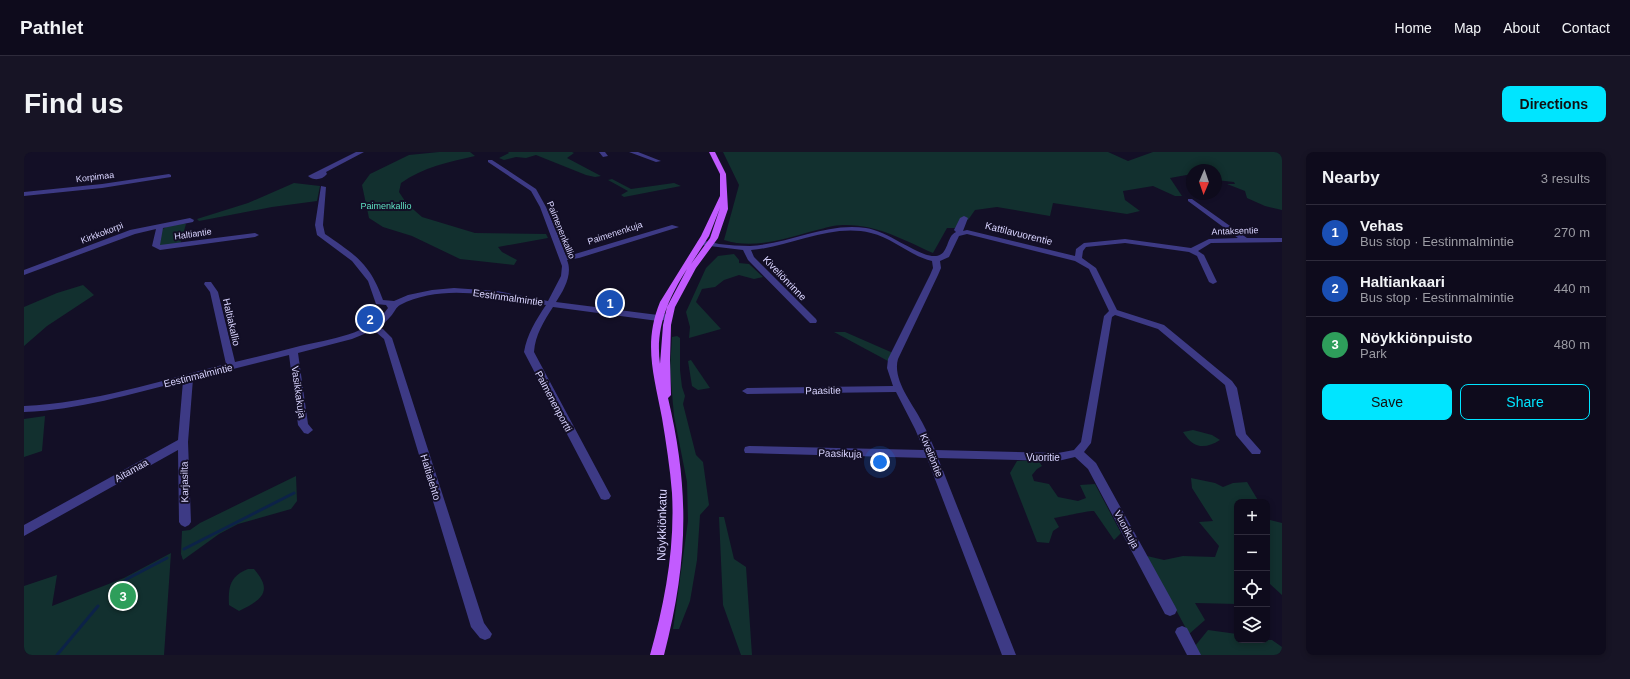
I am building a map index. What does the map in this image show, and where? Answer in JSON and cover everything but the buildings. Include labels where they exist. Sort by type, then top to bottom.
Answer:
[{"type":"main road","name":"Nöykkiönkatu","points":[[656,655],[670,596],[678,545],[676,471],[667,418],[662,316],[675,283],[720,223],[724,209],[723,174],[712,152]]},
{"type":"street","points":[[322,172],[360,152]]},
{"type":"street","points":[[632,152],[658,161]]},
{"type":"street","name":"Paimenenkallio","points":[[490,161],[534,190],[543,207],[566,266],[552,303]]},
{"type":"street","name":"Korpimaa","points":[[24,194],[102,186],[169,176]]},
{"type":"street","points":[[323,187],[319,224],[321,236],[355,259],[372,281],[379,302],[395,304]]},
{"type":"street","points":[[1190,200],[1245,240]]},
{"type":"street","points":[[705,243],[746,248],[768,246],[834,230],[853,228],[883,234],[913,252],[936,260],[946,255],[954,236],[960,232],[958,230],[964,218]]},
{"type":"street","name":"Kirkkokorpi","points":[[24,273],[133,232],[190,220]]},
{"type":"street","name":"Haltiantie","points":[[160,226],[156,246],[160,248],[255,236]]},
{"type":"street","name":"Paimenenkuja","points":[[562,258],[576,256],[658,230],[675,227]]},
{"type":"street","name":"Kattilavuorentie","points":[[960,232],[967,232],[1078,259],[1092,268],[1114,312]]},
{"type":"street","name":"Antaksentie","points":[[1191,250],[1198,248],[1209,241],[1282,240]]},
{"type":"street","points":[[1078,259],[1079,251],[1084,245],[1120,241],[1191,250],[1200,255],[1213,282]]},
{"type":"street","name":"Kiveliönrinne","points":[[746,248],[751,258],[813,321]]},
{"type":"street","name":"Kiveliöntie","points":[[936,260],[937,268],[934,276],[892,361],[892,368],[899,389],[917,419],[932,455],[1009,655]]},
{"type":"street","name":"Haltiakallio","points":[[208,284],[214,292],[231,367]]},
{"type":"street","name":"Eestinmalmintie","points":[[24,409],[68,405],[188,378],[370,330],[379,324],[392,310],[395,304],[439,291],[456,290],[518,297],[552,303],[560,306],[662,316]]},
{"type":"street","name":"Paimenenportti","points":[[552,303],[533,337],[529,352],[605,496]]},
{"type":"street","points":[[1077,454],[1086,443],[1108,316],[1114,312],[1161,327],[1224,378],[1232,388],[1241,435],[1256,451]]},
{"type":"street","name":"Haltialehto","points":[[370,330],[380,331],[388,338],[478,627],[485,634]]},
{"type":"street","name":"Vasikkakuja","points":[[293,351],[304,425],[308,430]]},
{"type":"street","points":[[183,442],[188,378]]},
{"type":"street","name":"Paasitie","points":[[747,391],[899,389]]},
{"type":"street","name":"Karjasilta","points":[[183,442],[185,522]]},
{"type":"street","name":"Aitamaa","points":[[24,531],[183,442]]},
{"type":"street","name":"Paasikuja","points":[[749,450],[932,455]]},
{"type":"street","name":"Vuoritie","points":[[932,455],[1058,458],[1077,454]]},
{"type":"street","name":"Vuorikuja","points":[[1077,454],[1086,458],[1092,466],[1170,610]]},
{"type":"street","points":[[1182,632],[1194,655]]},
{"type":"green space","name":"Paimenkallio","points":[[439,152],[470,152],[475,156],[427,169],[409,177],[401,183],[399,192],[407,204],[422,217],[475,233],[546,234],[548,238],[498,247],[502,252],[517,260],[514,265],[460,259],[412,236],[383,227],[369,218],[362,185],[370,174],[409,155]]},
{"type":"green space","points":[[508,152],[572,152],[574,153],[567,158],[601,176],[595,177],[586,175],[536,155],[526,158],[516,157],[504,160],[499,158],[509,153]]},
{"type":"green space","points":[[723,152],[1108,152],[1128,161],[1153,152],[1282,152],[1282,210],[1265,206],[1247,198],[1245,191],[1227,184],[1235,184],[1234,182],[1222,181],[1222,164],[1186,164],[1186,175],[1170,178],[1182,196],[1175,196],[1153,186],[1123,191],[1125,200],[1140,211],[1127,214],[1053,203],[1050,216],[997,207],[975,210],[968,220],[959,222],[955,228],[947,228],[933,253],[890,234],[855,225],[833,226],[770,242],[747,244],[724,240],[739,185]]},
{"type":"green space","points":[[612,179],[631,189],[674,183],[681,186],[624,197],[621,195],[628,191],[608,180]]},
{"type":"green space","points":[[294,183],[320,186],[317,201],[272,207],[199,221],[197,219],[248,203]]},
{"type":"green space","points":[[183,223],[186,224],[180,245],[159,245],[161,230],[166,227]]},
{"type":"green space","points":[[734,254],[739,260],[739,263],[749,264],[763,277],[754,279],[739,275],[724,280],[715,287],[702,289],[696,302],[721,329],[689,338],[690,327],[686,312],[706,268],[718,256]]},
{"type":"green space","points":[[83,285],[94,295],[47,326],[24,346],[24,307],[57,293]]},
{"type":"green space","points":[[834,332],[845,332],[893,353],[888,361]]},
{"type":"green space","points":[[677,336],[680,338],[680,370],[682,387],[685,396],[683,404],[696,455],[703,462],[709,505],[700,515],[697,560],[690,601],[679,629],[673,629],[688,521],[687,482],[674,416],[670,370],[672,337]]},
{"type":"green space","points":[[691,360],[710,388],[698,390],[692,386],[688,361]]},
{"type":"green space","points":[[45,416],[42,451],[24,457],[24,419]]},
{"type":"green space","points":[[1193,430],[1212,435],[1220,440],[1209,445],[1199,446],[1191,441],[1183,432]]},
{"type":"green space","points":[[1038,460],[1042,466],[1032,475],[1034,481],[1049,484],[1058,497],[1078,501],[1086,498],[1080,485],[1095,484],[1121,533],[1114,540],[1094,511],[1091,511],[1054,518],[1059,527],[1053,531],[1049,543],[1037,542],[1010,473],[1017,461]]},
{"type":"green space","points":[[296,476],[297,501],[291,509],[238,524],[219,534],[183,560],[181,554],[182,531],[190,530],[200,523]]},
{"type":"green space","points":[[1191,478],[1215,483],[1223,487],[1233,483],[1247,482],[1257,499],[1234,499],[1234,604],[1195,603],[1205,620],[1189,634],[1147,556],[1164,560],[1183,556],[1215,557],[1219,546],[1199,522],[1213,521],[1192,488]]},
{"type":"green space","points":[[719,517],[724,517],[734,559],[746,567],[752,655],[741,655],[723,605]]},
{"type":"green space","points":[[1270,520],[1282,523],[1282,595],[1270,584]]},
{"type":"green space","points":[[171,553],[164,655],[24,655],[24,586],[57,575],[52,606],[124,578]]},
{"type":"green space","points":[[248,569],[254,569],[260,577],[264,589],[259,599],[239,611],[229,605],[231,583],[237,575]]},
{"type":"green space","points":[[1208,630],[1234,634],[1234,643],[1270,643],[1270,640],[1272,640],[1282,647],[1282,655],[1200,655],[1195,646]]},
{"type":"waterway","points":[[184,549],[294,493]]},
{"type":"waterway","points":[[115,590],[127,579],[167,558]]},
{"type":"waterway","points":[[57,655],[98,606]]},
{"type":"place","name":"Vehas","points":[[610,303]]},
{"type":"place","name":"Haltiankaari","points":[[370,319]]},
{"type":"place","name":"Nöykkiönpuisto","points":[[123,596]]}]
